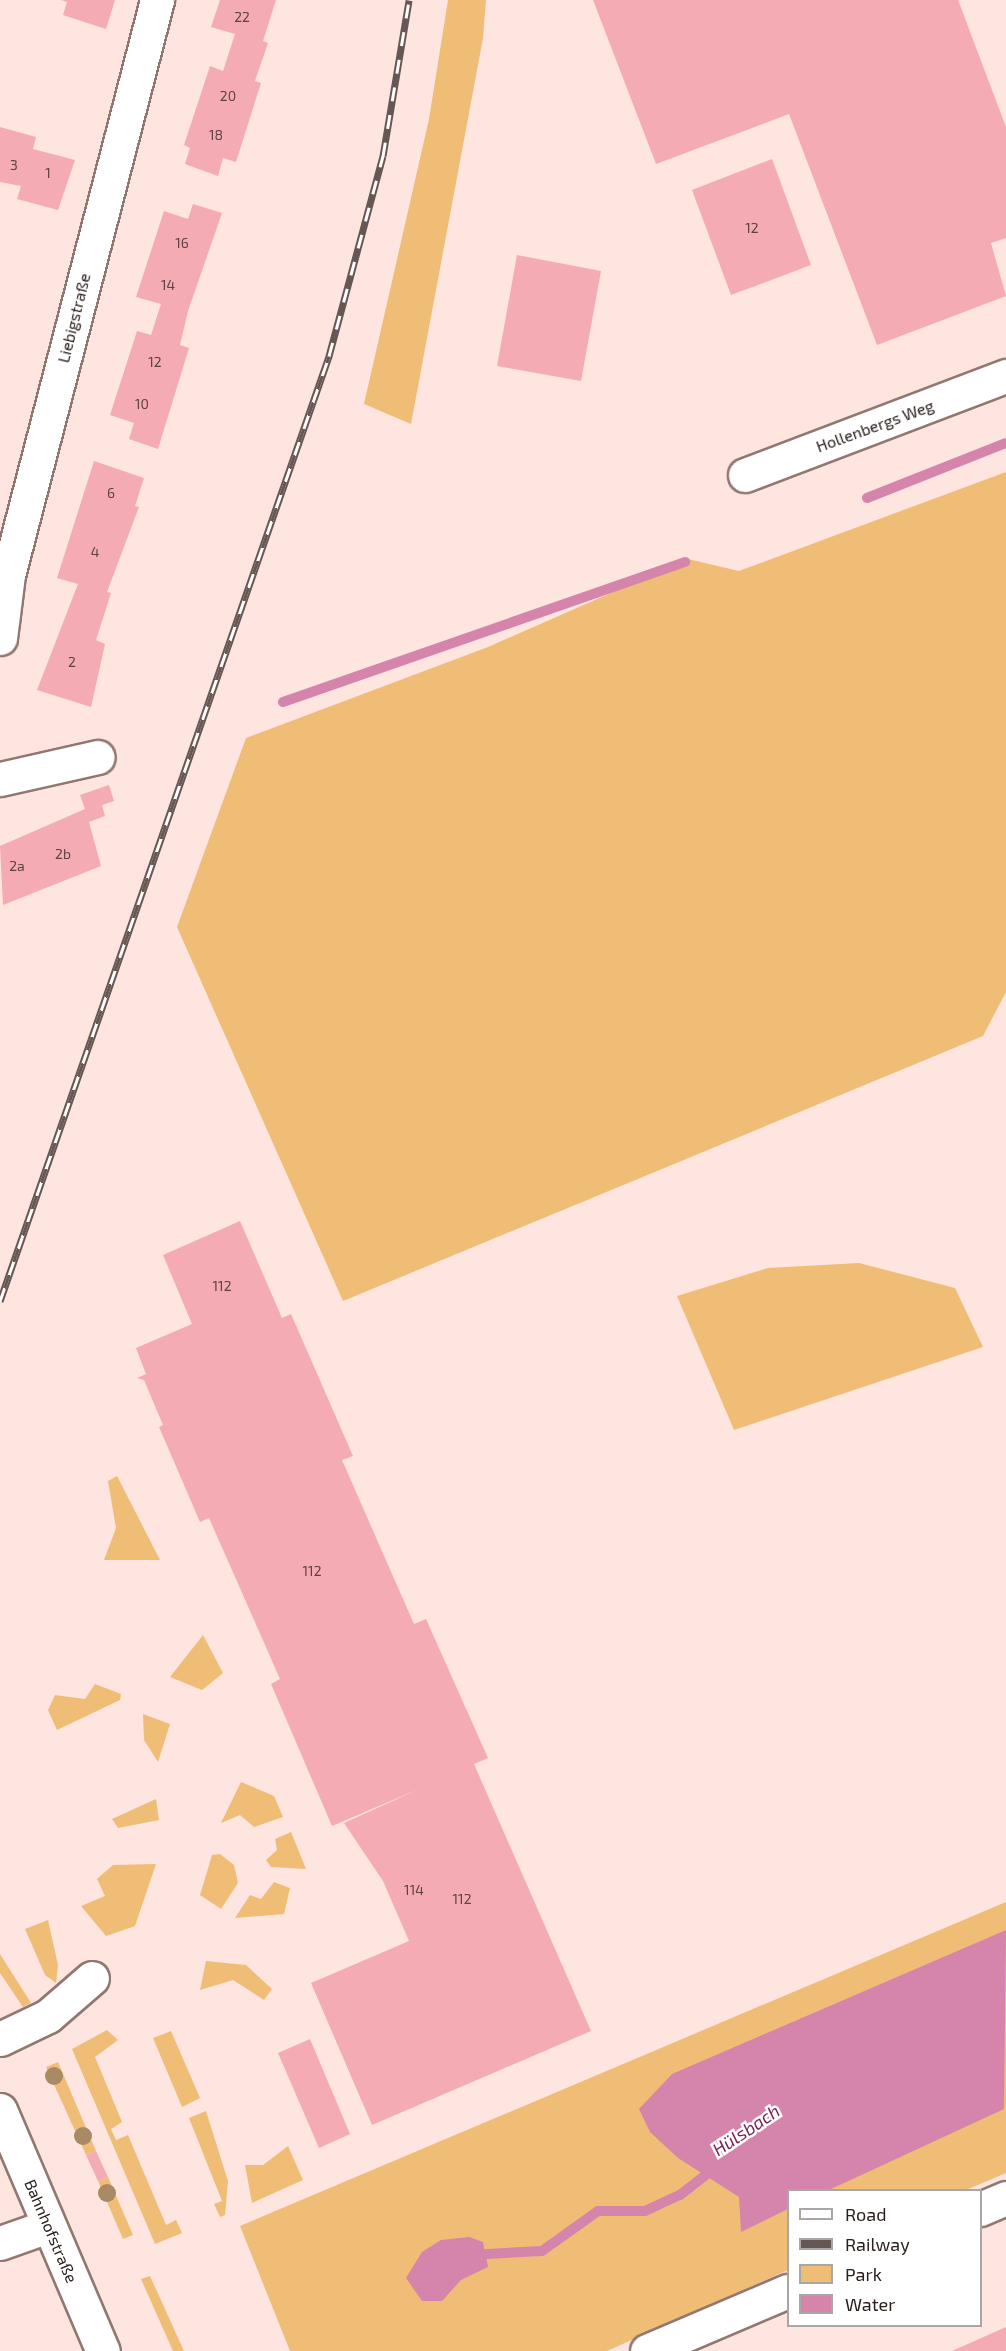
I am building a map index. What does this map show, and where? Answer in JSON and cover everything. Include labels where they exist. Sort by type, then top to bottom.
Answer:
[{"type":"street","name":"Liebigstraße","points":[[0,638],[8,575],[157,0]]},
{"type":"street","name":"Hollenbergs Weg","points":[[745,474],[1006,376]]},
{"type":"street","points":[[0,779],[98,757]]},
{"type":"street","points":[[0,2038],[74,1999],[92,1978]]},
{"type":"street","name":"Bahnhofstraße","points":[[0,2110],[103,2351]]},
{"type":"street","points":[[982,2209],[1006,2198]]},
{"type":"street","points":[[0,2242],[48,2226]]},
{"type":"street","points":[[647,2351],[787,2292]]},
{"type":"green space","points":[[448,0],[486,0],[483,38],[411,424],[364,404],[429,119]]},
{"type":"green space","points":[[1006,472],[1006,992],[983,1036],[343,1301],[177,927],[246,738],[488,647],[688,559],[739,571]]},
{"type":"green space","points":[[859,1263],[955,1288],[983,1347],[734,1430],[677,1296],[768,1268]]},
{"type":"green space","points":[[117,1476],[160,1560],[104,1560],[116,1528],[108,1481]]},
{"type":"green space","points":[[203,1635],[223,1673],[202,1690],[170,1677]]},
{"type":"green space","points":[[95,1684],[121,1694],[120,1700],[57,1730],[48,1710],[55,1695],[85,1699]]},
{"type":"green space","points":[[143,1714],[170,1724],[158,1762],[144,1740]]},
{"type":"green space","points":[[241,1782],[274,1796],[283,1817],[254,1827],[240,1815],[221,1823]]},
{"type":"green space","points":[[156,1799],[159,1820],[118,1828],[112,1819]]},
{"type":"green space","points":[[291,1832],[306,1869],[271,1867],[266,1860],[277,1850],[275,1839]]},
{"type":"green space","points":[[220,1854],[234,1865],[238,1883],[221,1909],[200,1895],[212,1855]]},
{"type":"green space","points":[[156,1864],[135,1926],[106,1936],[81,1906],[105,1896],[97,1879],[113,1865]]},
{"type":"green space","points":[[274,1882],[290,1888],[284,1914],[235,1918],[250,1895],[261,1899]]},
{"type":"green space","points":[[1006,1902],[1006,2173],[968,2189],[787,2189],[787,2270],[607,2351],[290,2351],[240,2226]]},
{"type":"green space","points":[[48,1920],[58,1965],[56,1983],[45,1975],[25,1929]]},
{"type":"green space","points":[[0,1954],[31,2003],[23,2007],[0,1973]]},
{"type":"green space","points":[[206,1961],[246,1965],[272,1989],[264,2000],[233,1980],[200,1990]]},
{"type":"green space","points":[[107,2030],[118,2040],[95,2057],[122,2122],[111,2129],[116,2140],[128,2135],[166,2225],[176,2220],[182,2233],[155,2244],[72,2049]]},
{"type":"green space","points":[[171,2031],[200,2098],[182,2107],[153,2038]]},
{"type":"green space","points":[[58,2062],[96,2151],[86,2155],[46,2067]]},
{"type":"green space","points":[[206,2111],[228,2181],[225,2215],[220,2217],[214,2204],[222,2201],[189,2118]]},
{"type":"green space","points":[[288,2146],[303,2180],[252,2203],[245,2165],[263,2165]]},
{"type":"green space","points":[[108,2177],[133,2235],[123,2239],[98,2181]]},
{"type":"green space","points":[[150,2276],[184,2351],[173,2351],[141,2279]]},
{"type":"water","points":[[1006,1930],[1004,2109],[831,2189],[787,2189],[787,2209],[741,2232],[739,2197],[678,2158],[650,2132],[639,2109],[672,2074]]},
{"type":"water","points":[[469,2237],[483,2242],[488,2267],[461,2280],[442,2301],[422,2301],[406,2278],[422,2252],[441,2240]]},
{"type":"building","points":[[61,0],[115,0],[106,29],[63,15],[67,2]]},
{"type":"building","points":[[220,0],[276,0],[263,41],[268,43],[255,81],[261,83],[236,162],[223,158],[218,176],[185,164],[190,148],[184,145],[210,66],[223,71],[235,34],[211,27]]},
{"type":"building","points":[[593,0],[958,0],[1006,127],[1006,238],[991,243],[1006,296],[877,345],[789,114],[656,164]]},
{"type":"building","points":[[0,127],[36,137],[33,149],[75,160],[58,210],[17,199],[21,186],[0,182]]},
{"type":"building","points":[[772,159],[811,265],[731,295],[692,190]]},
{"type":"building","points":[[193,204],[222,213],[188,311],[180,345],[189,348],[158,449],[129,439],[134,423],[110,415],[137,331],[151,335],[161,304],[136,297],[164,211],[188,219]]},
{"type":"building","points":[[517,255],[601,271],[581,381],[497,366]]},
{"type":"building","points":[[94,461],[144,478],[135,506],[139,507],[107,592],[111,593],[96,640],[105,644],[91,707],[37,690],[78,584],[57,578]]},
{"type":"building","points":[[109,785],[114,801],[102,805],[105,816],[89,822],[101,866],[3,905],[0,846],[85,809],[80,795]]},
{"type":"building","points":[[240,1221],[282,1318],[291,1314],[353,1456],[342,1460],[414,1624],[426,1619],[488,1758],[474,1764],[591,2031],[372,2125],[311,1983],[409,1941],[383,1881],[344,1823],[419,1789],[332,1826],[271,1684],[280,1679],[209,1518],[200,1522],[159,1427],[163,1425],[144,1380],[137,1378],[146,1374],[136,1348],[192,1324],[163,1255]]},
{"type":"building","points":[[310,2039],[350,2134],[319,2148],[278,2053]]},
{"type":"building","points":[[96,2151],[108,2177],[98,2181],[86,2155]]},
{"type":"building","points":[[1006,2327],[1006,2351],[952,2351]]},
{"type":"waterway","points":[[867,498],[1006,443]]},
{"type":"waterway","points":[[283,702],[685,562]]},
{"type":"waterway","name":"Hülsbach","points":[[487,2254],[542,2251],[598,2211],[645,2211],[680,2195],[716,2167]]},
{"type":"railway","points":[[0,1301],[329,356],[383,156],[409,0]]}]
